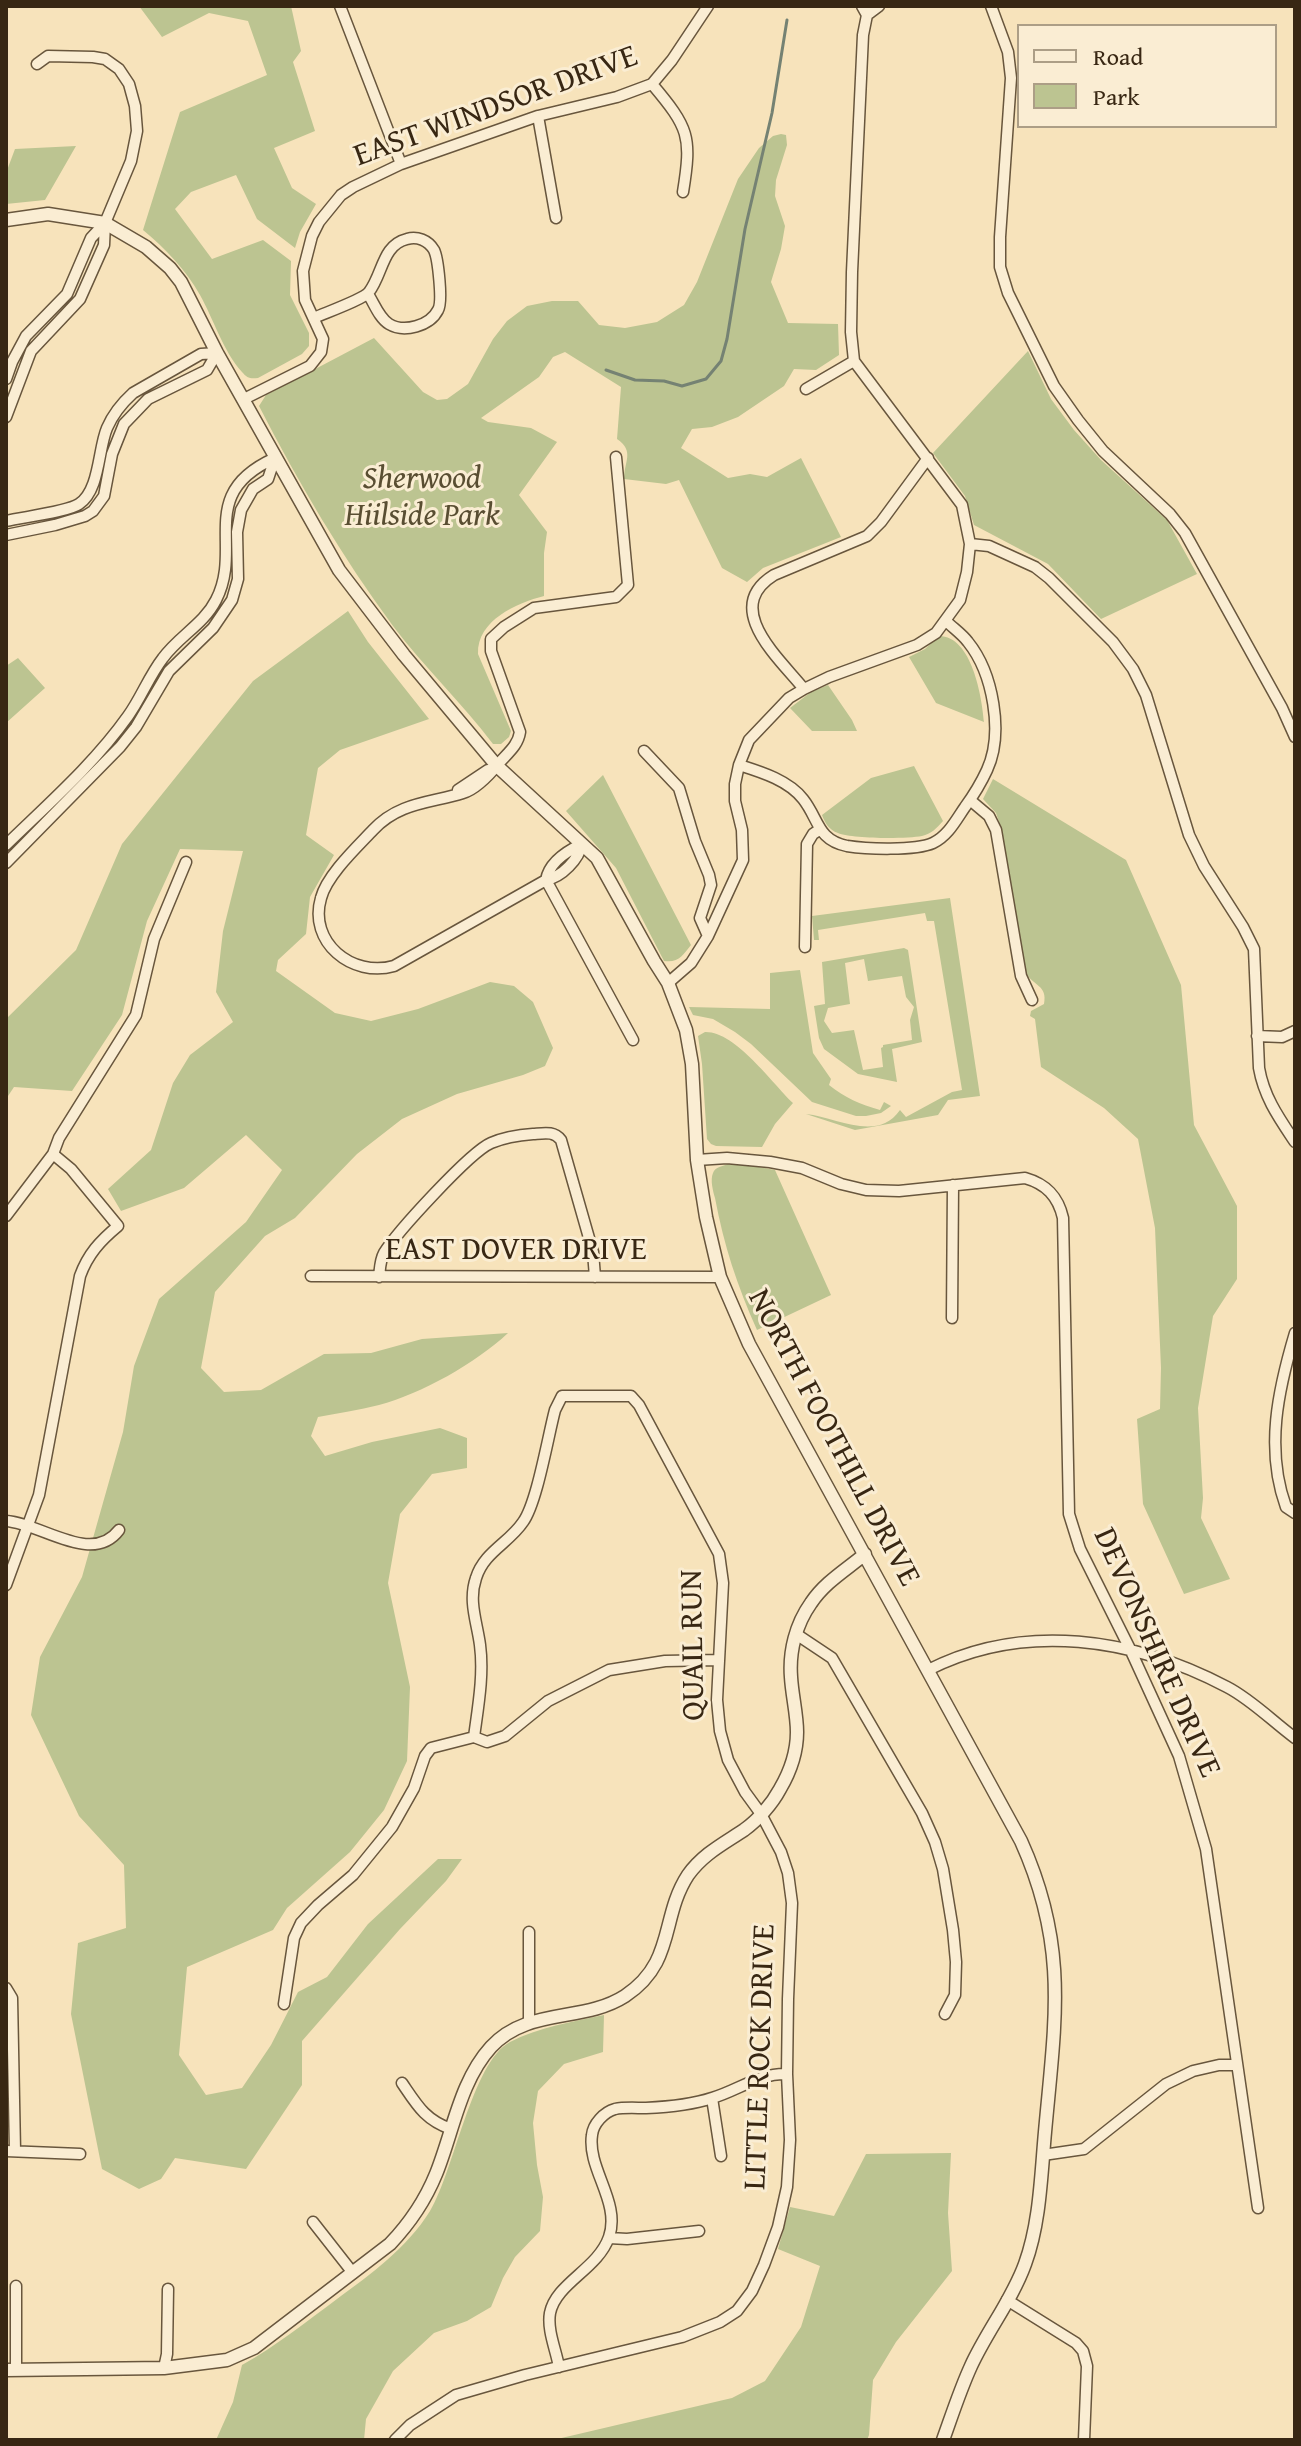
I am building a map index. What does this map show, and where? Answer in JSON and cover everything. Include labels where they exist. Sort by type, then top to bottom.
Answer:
[{"type":"street","points":[[340,6],[401,164]]},
{"type":"street","name":"EAST WINDSOR DRIVE","points":[[244,399],[317,360],[323,339],[305,300],[303,271],[319,222],[330,207],[353,187],[401,164],[538,116],[617,97],[652,84],[708,6]]},
{"type":"street","points":[[668,983],[691,963],[708,936],[743,860],[742,830],[735,801],[739,765],[749,740],[780,706],[804,689],[917,645],[936,633],[960,600],[967,572],[970,544],[962,505],[854,361],[852,272],[863,35],[865,10],[879,6]]},
{"type":"street","points":[[991,6],[1008,52],[1011,78],[1000,237],[1000,267],[1008,293],[1054,386],[1078,420],[1103,451],[1170,514],[1185,533],[1295,737]]},
{"type":"street","points":[[6,417],[31,351],[80,299],[104,245],[105,223],[131,161],[137,131],[129,84],[119,69],[105,59],[48,56],[37,64]]},
{"type":"street","points":[[652,84],[685,133],[689,157],[683,192]]},
{"type":"street","points":[[538,116],[556,218]]},
{"type":"street","points":[[6,220],[48,214],[105,223]]},
{"type":"street","points":[[6,379],[26,336],[67,294],[91,238],[105,223]]},
{"type":"street","name":"NORTH FOOTHILL DRIVE","points":[[105,223],[146,247],[181,282],[217,353],[339,570],[404,655],[497,766],[597,858],[668,983],[686,1030],[692,1064],[697,1160],[720,1277],[749,1344],[1021,1841],[1045,1904],[1052,1933],[1056,1985],[1038,2208],[1026,2262],[970,2367],[943,2440]]},
{"type":"street","points":[[314,318],[368,294],[392,247],[402,240],[416,237],[427,242],[435,251],[441,300],[431,319],[416,327],[390,325],[368,294]]},
{"type":"street","points":[[6,521],[80,503],[86,498],[93,481],[107,427],[125,400],[201,354],[217,353]]},
{"type":"street","points":[[6,535],[55,525],[93,511],[104,496],[112,454],[124,424],[148,399],[207,370],[217,353]]},
{"type":"street","points":[[806,389],[854,361]]},
{"type":"street","points":[[582,844],[580,855],[555,878],[546,880],[385,969],[362,967],[340,958],[331,949],[320,924],[318,912],[326,885],[377,826],[417,803],[450,795],[497,766],[518,742],[520,732],[491,651],[491,639],[534,608],[616,597],[628,585],[616,457]]},
{"type":"street","points":[[6,845],[108,742],[164,656],[204,618],[221,590],[226,567],[226,510],[239,486],[257,466],[275,458]]},
{"type":"street","points":[[6,863],[120,747],[180,659],[221,618],[232,600],[239,568],[238,524],[241,510],[256,486],[268,479],[275,458]]},
{"type":"street","points":[[804,689],[756,628],[752,610],[756,593],[774,575],[867,536],[881,522],[928,458]]},
{"type":"street","points":[[239,486],[250,494]]},
{"type":"street","points":[[970,544],[989,546],[1035,567],[1113,642],[1133,669],[1146,695],[1189,835],[1254,949],[1262,1083],[1271,1106],[1295,1142]]},
{"type":"street","points":[[739,765],[787,785],[803,799],[819,830],[835,843],[851,846],[923,846],[936,842],[950,830],[988,768],[995,734],[993,698],[980,662],[968,642],[946,621]]},
{"type":"street","points":[[150,679],[161,686]]},
{"type":"street","points":[[644,751],[679,788],[711,885],[700,918],[708,936]]},
{"type":"street","points":[[970,800],[989,816],[996,830],[1021,976],[1032,1000]]},
{"type":"street","points":[[805,947],[807,844],[819,830]]},
{"type":"street","points":[[6,1216],[53,1154],[59,1138],[136,1015],[154,939],[186,862]]},
{"type":"street","points":[[546,880],[633,1040]]},
{"type":"street","points":[[1257,1036],[1282,1037],[1295,1031]]},
{"type":"street","points":[[379,1277],[382,1257],[391,1242],[464,1164],[489,1144],[515,1135],[548,1133],[557,1135],[561,1140],[593,1252],[595,1277]]},
{"type":"street","points":[[6,1585],[39,1495],[80,1276],[90,1253],[118,1226],[71,1169],[53,1154]]},
{"type":"street","name":"DEVONSHIRE DRIVE","points":[[697,1160],[727,1158],[770,1162],[802,1168],[841,1184],[866,1190],[899,1191],[1025,1178],[1050,1191],[1061,1209],[1069,1514],[1080,1549],[1179,1756],[1206,1849],[1258,2208]]},
{"type":"street","points":[[952,1318],[953,1185]]},
{"type":"street","name":"EAST DOVER DRIVE","points":[[311,1276],[720,1277]]},
{"type":"street","points":[[1295,1333],[1282,1377],[1274,1431],[1281,1494],[1286,1507],[1295,1513]]},
{"type":"street","name":"QUAIL RUN","points":[[474,1737],[481,1673],[472,1597],[476,1577],[495,1548],[512,1537],[525,1520],[555,1410],[562,1396],[631,1396],[639,1405],[719,1554],[723,1583],[717,1700],[720,1731],[728,1760],[761,1814]]},
{"type":"street","points":[[6,1521],[90,1545],[112,1539],[119,1530]]},
{"type":"street","points":[[16,2286],[11,2369],[164,2368],[227,2360],[254,2348],[390,2244],[409,2224],[436,2175],[478,2063],[497,2041],[529,2021],[599,2007],[622,1998],[642,1983],[660,1957],[676,1901],[689,1874],[710,1851],[747,1828],[780,1790],[793,1762],[797,1732],[790,1674],[796,1634],[810,1603],[820,1591],[865,1554]]},
{"type":"street","points":[[796,1634],[832,1658],[922,1813],[935,1842],[943,1869],[956,1962],[955,1995],[945,2014]]},
{"type":"street","points":[[928,1670],[954,1657],[1016,1644],[1091,1641],[1172,1662],[1228,1687],[1295,1738]]},
{"type":"street","points":[[284,2004],[294,1938],[301,1923],[353,1875],[392,1827],[414,1788],[431,1748],[474,1737],[487,1742],[505,1736],[548,1701],[609,1670],[665,1661],[719,1660]]},
{"type":"street","name":"LITTLE ROCK DRIVE","points":[[395,2440],[410,2425],[456,2395],[682,2337],[720,2322],[737,2311],[752,2291],[778,2227],[787,2187],[790,2140],[787,2074],[792,1903],[788,1873],[781,1852],[761,1814]]},
{"type":"street","points":[[529,1932],[529,2021]]},
{"type":"street","points":[[6,1988],[12,1998],[10,2151],[80,2154]]},
{"type":"street","points":[[1043,2155],[1084,2149],[1166,2084],[1193,2071],[1236,2065]]},
{"type":"street","points":[[559,2367],[550,2312],[565,2286],[591,2264],[609,2238],[612,2224],[610,2207],[593,2152],[595,2126],[603,2116],[615,2109],[671,2107],[712,2098],[762,2076],[787,2074]]},
{"type":"street","points":[[402,2083],[423,2113],[435,2124],[451,2129]]},
{"type":"street","points":[[712,2098],[721,2156]]},
{"type":"street","points":[[313,2222],[353,2273]]},
{"type":"street","points":[[609,2238],[699,2231]]},
{"type":"street","points":[[164,2368],[168,2289]]},
{"type":"street","points":[[1007,2300],[1076,2343],[1083,2351],[1087,2366],[1084,2440]]},
{"type":"green space","points":[[139,6],[291,6],[301,51],[293,62],[315,131],[274,148],[292,188],[316,204],[295,248],[257,219],[236,175],[191,192],[175,209],[212,259],[263,240],[291,261],[290,295],[309,333],[309,346],[302,354],[258,378],[247,377],[235,364],[188,277],[143,230],[180,112],[267,75],[248,21],[209,13],[162,37]]},
{"type":"green space","name":"Sherwood Hiilside Park","points":[[786,135],[787,145],[776,180],[775,196],[785,226],[771,282],[788,323],[838,324],[839,355],[816,370],[794,369],[784,386],[738,417],[712,427],[692,429],[681,448],[728,478],[750,474],[767,477],[801,458],[841,537],[763,568],[747,582],[722,568],[679,480],[666,484],[624,479],[627,452],[617,439],[621,387],[565,352],[553,357],[539,377],[481,418],[488,422],[531,428],[557,442],[519,495],[547,532],[544,596],[500,615],[479,642],[478,654],[511,731],[501,744],[493,744],[374,600],[322,519],[259,406],[266,395],[374,338],[423,392],[437,400],[447,399],[468,384],[493,339],[507,321],[527,306],[552,301],[578,301],[599,325],[625,328],[657,322],[684,305],[697,282],[738,179],[759,148],[773,136]]},
{"type":"green space","points":[[76,146],[45,200],[6,204],[6,173],[15,149]]},
{"type":"green space","points":[[1028,351],[1051,399],[1074,430],[1101,460],[1167,520],[1197,574],[1101,619],[1048,564],[974,525],[965,496],[933,453]]},
{"type":"green space","points":[[348,611],[368,642],[429,719],[340,750],[318,768],[306,835],[334,855],[310,897],[306,934],[278,960],[276,971],[335,1013],[371,1021],[418,1009],[490,982],[514,986],[533,1002],[553,1048],[545,1066],[457,1094],[402,1119],[357,1154],[295,1218],[265,1236],[215,1292],[201,1368],[224,1392],[261,1390],[324,1354],[371,1353],[422,1339],[508,1333],[464,1366],[412,1393],[379,1405],[318,1417],[311,1436],[325,1456],[372,1442],[440,1428],[467,1438],[467,1468],[432,1474],[400,1514],[388,1583],[410,1687],[407,1761],[384,1810],[350,1852],[287,1908],[273,1930],[187,1967],[179,2055],[206,2095],[242,2088],[271,2045],[298,1992],[327,1977],[368,1924],[438,1859],[462,1859],[446,1881],[302,2041],[302,2085],[246,2169],[175,2158],[161,2179],[139,2189],[102,2169],[71,2014],[78,1943],[126,1928],[124,1865],[79,1816],[31,1715],[40,1657],[82,1577],[123,1432],[134,1366],[159,1299],[246,1222],[282,1170],[246,1135],[184,1188],[121,1211],[108,1189],[151,1150],[173,1083],[190,1055],[233,1022],[216,992],[223,931],[243,851],[180,849],[147,921],[122,1015],[72,1091],[14,1087],[6,1099],[6,1019],[76,950],[122,844],[253,681]]},
{"type":"green space","points":[[939,636],[960,646],[967,657],[978,684],[984,722],[936,703],[909,657],[925,649]]},
{"type":"green space","points":[[18,658],[45,688],[6,723],[6,666]]},
{"type":"green space","points":[[828,685],[857,731],[812,731],[790,708],[811,692]]},
{"type":"green space","points":[[914,766],[943,821],[931,832],[904,838],[855,836],[835,832],[826,823],[822,815],[871,778]]},
{"type":"green space","points":[[603,775],[691,945],[677,959],[664,961],[616,868],[566,811]]},
{"type":"green space","points":[[993,779],[1126,860],[1181,985],[1194,1125],[1237,1206],[1237,1279],[1213,1316],[1198,1408],[1203,1498],[1201,1518],[1230,1579],[1184,1594],[1143,1504],[1137,1419],[1160,1409],[1161,1368],[1155,1228],[1138,1139],[1104,1108],[1041,1067],[1035,1019],[1030,1016],[1031,1011],[1044,1004],[1045,998],[1042,989],[1025,972],[1001,828],[996,813],[983,799]]},
{"type":"green space","points":[[950,898],[980,1096],[948,1100],[938,1115],[855,1130],[806,1114],[868,1127],[891,1120],[900,1110],[906,1117],[952,1092],[962,1090],[934,921],[927,921],[925,913],[818,930],[819,940],[814,940],[812,916]]},
{"type":"green space","points":[[904,948],[908,950],[922,1042],[892,1049],[897,1082],[858,1074],[824,1049],[814,1006],[825,1004],[822,962]],"holes":[[[864,959],[868,981],[902,976],[906,997],[914,1007],[910,1020],[912,1040],[883,1045],[883,1067],[863,1070],[854,1030],[832,1033],[824,1021],[828,1008],[850,1004],[845,963]]]},
{"type":"green space","points":[[800,970],[813,1053],[831,1079],[829,1085],[873,1108],[880,1110],[884,1102],[891,1106],[881,1113],[856,1116],[812,1102],[751,1044],[713,1019],[693,1015],[689,1007],[770,1009],[770,973]]},
{"type":"green space","points":[[705,1032],[717,1034],[740,1049],[793,1103],[775,1124],[762,1147],[716,1146],[707,1139],[698,1036]]},
{"type":"green space","points":[[728,1164],[775,1170],[831,1295],[757,1330],[732,1265],[713,1189],[714,1171]]},
{"type":"green space","points":[[604,2015],[603,2052],[564,2064],[538,2091],[533,2123],[543,2197],[540,2231],[515,2257],[491,2307],[467,2321],[434,2333],[393,2371],[366,2419],[364,2440],[216,2440],[233,2402],[242,2365],[279,2342],[363,2280],[388,2260],[421,2224],[439,2193],[474,2094],[497,2053],[510,2042],[532,2032]]},
{"type":"green space","points":[[951,2153],[948,2213],[952,2271],[896,2342],[873,2380],[867,2440],[553,2440],[732,2398],[765,2381],[801,2327],[820,2266],[778,2249],[790,2207],[834,2216],[866,2154]]},
{"type":"waterway","points":[[606,370],[635,380],[664,381],[682,386],[706,379],[721,361],[745,229],[772,113],[787,20]]}]
